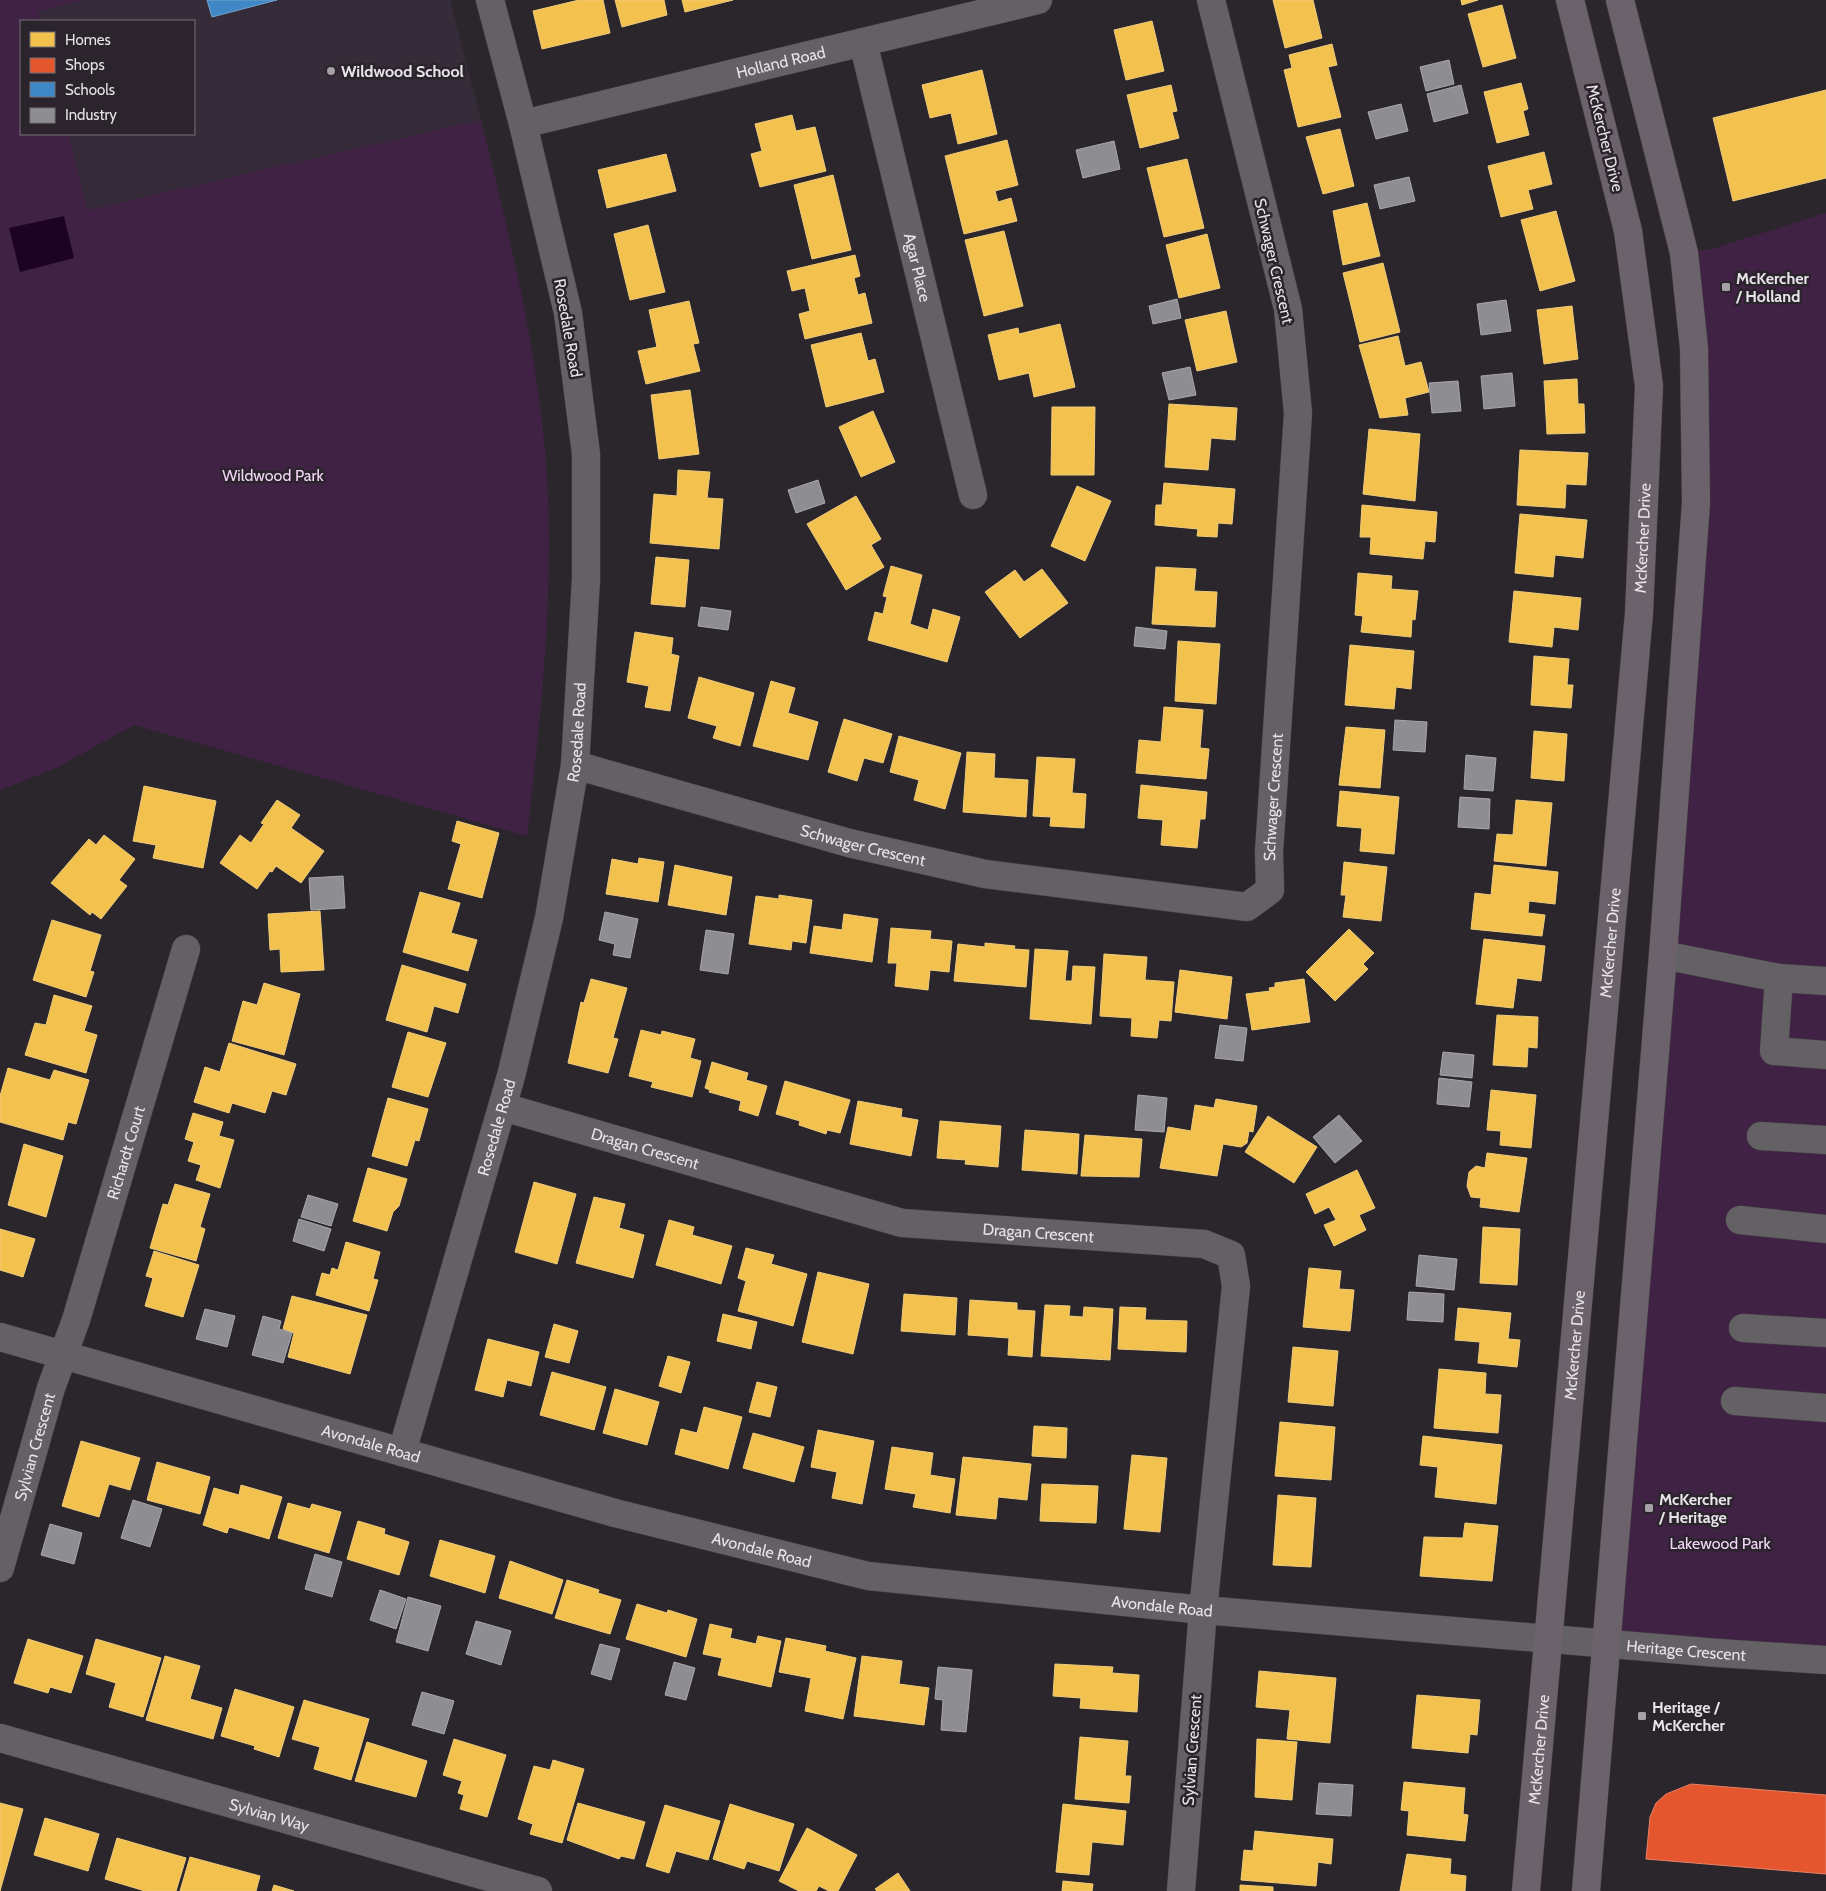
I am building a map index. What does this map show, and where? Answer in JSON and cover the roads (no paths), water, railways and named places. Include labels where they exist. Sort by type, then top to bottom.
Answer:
[{"type":"main road","name":"McKercher Drive","points":[[1526,1891],[1639,613],[1649,386],[1628,231],[1570,0]]},
{"type":"main road","points":[[1586,1891],[1663,955],[1696,503],[1694,348],[1684,253],[1620,0]]},
{"type":"street","name":"Rosedale Road","points":[[402,1452],[503,1107],[549,918],[576,765],[586,579],[586,454],[568,313],[523,124],[490,0]]},
{"type":"street","name":"Holland Road","points":[[523,124],[1038,0]]},
{"type":"street","name":"Schwager Crescent","points":[[576,765],[849,843],[985,874],[1247,907],[1270,890],[1269,852],[1298,413],[1288,309],[1211,0]]},
{"type":"street","name":"Agar Place","points":[[863,42],[973,495]]},
{"type":"street","name":"Richardt Court","points":[[62,1355],[76,1320],[186,949]]},
{"type":"street","points":[[1663,955],[1779,978],[1826,981]]},
{"type":"street","points":[[1779,978],[1774,1051],[1826,1055]]},
{"type":"street","name":"Dragan Crescent","points":[[503,1107],[902,1223],[1204,1244],[1231,1255],[1236,1286],[1203,1610]]},
{"type":"street","points":[[1761,1136],[1826,1140]]},
{"type":"street","points":[[1740,1220],[1826,1229]]},
{"type":"street","points":[[1744,1328],[1826,1333]]},
{"type":"street","name":"Avondale Road","points":[[0,1337],[615,1513],[868,1576],[1203,1610],[1547,1637]]},
{"type":"street","name":"Sylvian Crescent","points":[[0,1568],[62,1355]]},
{"type":"street","points":[[1734,1401],[1826,1408]]},
{"type":"street","name":"Sylvian Crescent","points":[[1181,1891],[1203,1610]]},
{"type":"street","name":"Heritage Crescent","points":[[1547,1637],[1718,1653],[1826,1660]]},
{"type":"street","name":"Sylvian Way","points":[[0,1738],[538,1891]]},
{"type":"place","name":"Wildwood School","points":[[331,71]]},
{"type":"place","name":"McKercher / Holland","points":[[1726,287]]},
{"type":"place","name":"McKercher / Heritage","points":[[1649,1508]]},
{"type":"place","name":"Heritage / McKercher","points":[[1642,1716]]},
{"type":"park label","name":"Wildwood Park","points":[[273,475]]},
{"type":"park label","name":"Lakewood Park","points":[[1720,1543]]}]
